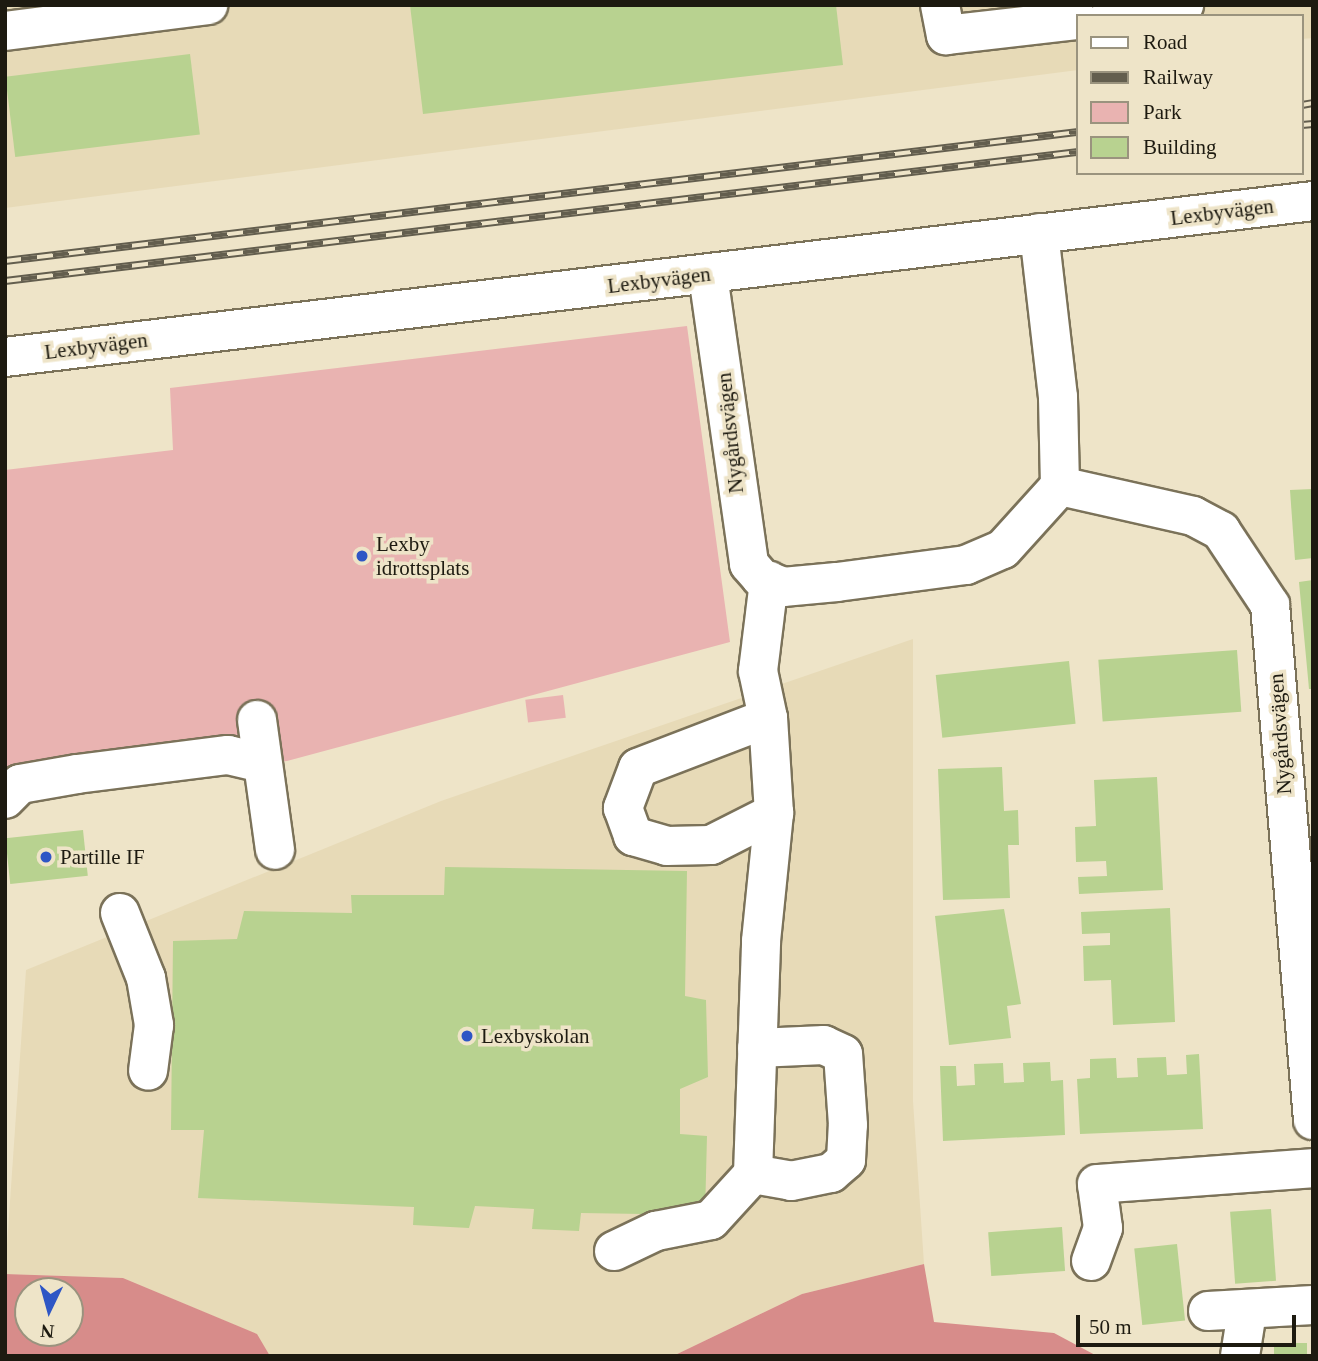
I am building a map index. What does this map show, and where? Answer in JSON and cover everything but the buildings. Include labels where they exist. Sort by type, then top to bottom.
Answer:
[{"type":"street","points":[[5,31],[208,5]]},
{"type":"street","points":[[940,5],[946,35],[1076,20]]},
{"type":"street","points":[[1123,14],[1184,5]]},
{"type":"street","name":"Lexbyvägen","points":[[5,356],[708,275],[1313,201]]},
{"type":"street","points":[[614,1251],[656,1231],[711,1220],[753,1174],[757,1048],[774,813],[768,718],[758,671],[769,582],[783,587],[966,565],[1003,549],[1060,486],[1058,397],[1039,233]]},
{"type":"street","name":"Nygårdsvägen","points":[[708,275],[743,539],[749,564],[769,582]]},
{"type":"street","name":"Nygårdsvägen","points":[[1060,486],[1193,516],[1221,531],[1270,605],[1313,1120]]},
{"type":"street","points":[[768,718],[638,768],[623,808],[634,836],[667,846],[711,845],[774,813]]},
{"type":"street","points":[[257,720],[275,850]]},
{"type":"street","points":[[5,799],[20,784],[77,774],[228,755],[262,763]]},
{"type":"street","points":[[120,913],[146,978],[154,1025],[148,1071]]},
{"type":"street","points":[[753,1174],[791,1181],[831,1173],[846,1160],[848,1114],[843,1054],[824,1045],[757,1048]]},
{"type":"street","points":[[1091,1262],[1103,1228],[1097,1184],[1313,1168]]},
{"type":"street","points":[[1208,1311],[1247,1311],[1313,1305]]},
{"type":"street","points":[[1240,1356],[1247,1311]]},
{"type":"shaded area","points":[[5,5],[1313,5],[1313,38],[1304,39],[1304,14],[1076,14],[1076,70],[5,208]]},
{"type":"shaded area","name":"Lexbyskolan","points":[[913,639],[913,1101],[924,1264],[802,1294],[673,1356],[270,1356],[256,1334],[123,1278],[5,1274],[26,970],[441,801]]},
{"type":"shaded area","points":[[924,1264],[934,1322],[1054,1333],[1097,1356],[673,1356],[802,1294]]},
{"type":"shaded area","points":[[5,1274],[123,1278],[257,1334],[270,1356],[5,1356]]},
{"type":"green space","name":"Lexby idrottsplats","points":[[687,326],[730,642],[287,761],[5,788],[5,470],[173,450],[170,388]]},
{"type":"green space","points":[[563,695],[566,718],[528,722],[525,700]]},
{"type":"railway","points":[[1304,105],[1313,103]]},
{"type":"railway","points":[[1304,125],[1313,124]]},
{"type":"railway","points":[[5,261],[1076,132]]},
{"type":"railway","points":[[5,281],[1076,152]]},
{"type":"place","name":"Lexby idrottsplats","points":[[362,556]]},
{"type":"place","name":"Partille IF","points":[[46,857]]},
{"type":"place","name":"Lexbyskolan","points":[[467,1036]]}]
